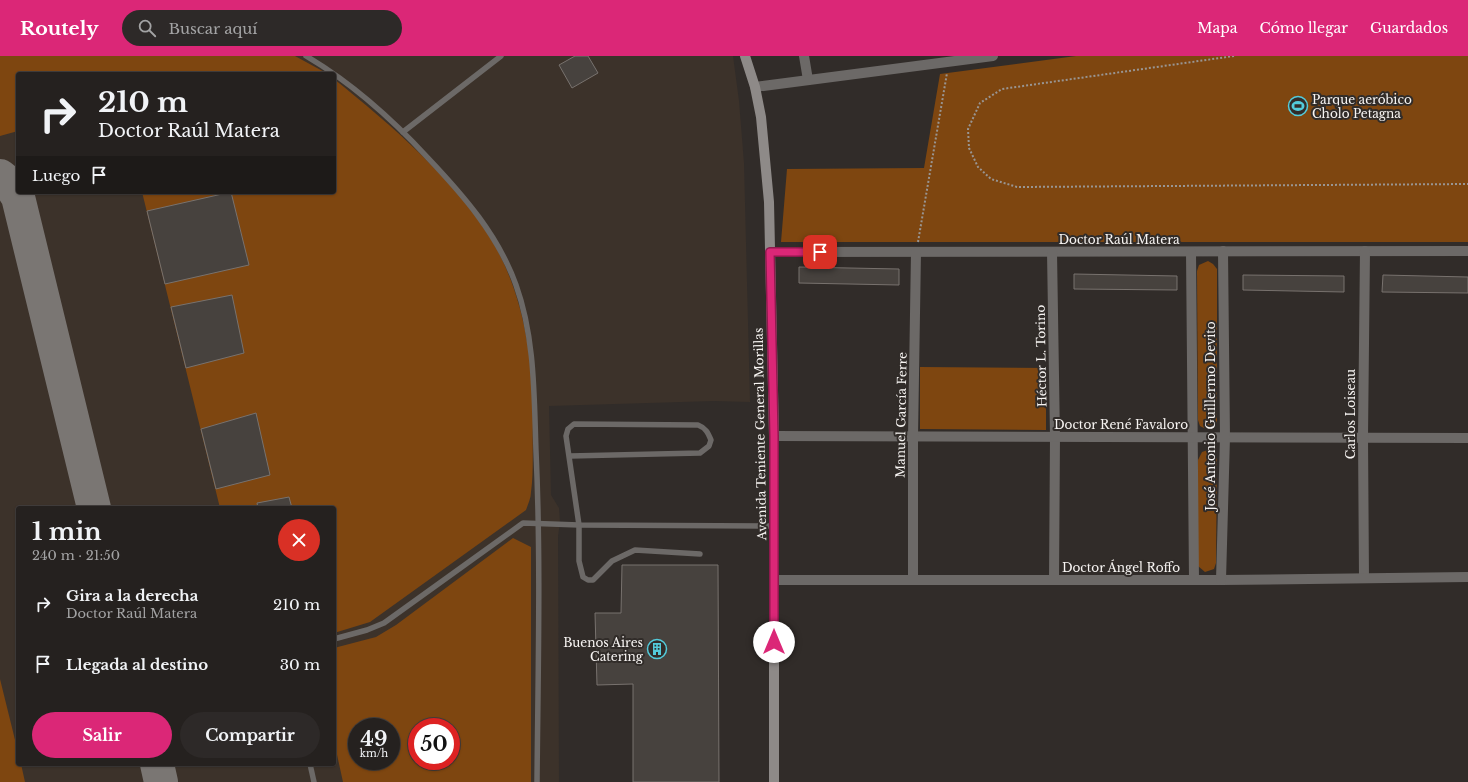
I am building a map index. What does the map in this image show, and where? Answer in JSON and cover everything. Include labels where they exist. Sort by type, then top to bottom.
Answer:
[{"type":"main road","name":"Avenida Teniente General Morillas","points":[[745,56],[755,87],[766,154],[770,252],[774,436],[774,782]]},
{"type":"street","points":[[804,56],[808,80]]},
{"type":"street","points":[[755,87],[948,59],[993,56]]},
{"type":"street","name":"Carlos Loiseau","points":[[1364,578],[1363,437],[1365,251]]},
{"type":"street","name":"Doctor Raúl Matera","points":[[770,252],[1468,251]]},
{"type":"street","name":"Manuel García Ferre","points":[[913,579],[913,437],[916,252]]},
{"type":"street","name":"Héctor L. Torino","points":[[1052,252],[1055,437],[1054,580]]},
{"type":"street","name":"José Antonio Guillermo Devito","points":[[1191,252],[1194,580]]},
{"type":"street","name":"José Antonio Guillermo Devito","points":[[1221,580],[1225,437],[1223,252]]},
{"type":"street","name":"Doctor René Favaloro","points":[[774,436],[1468,438]]},
{"type":"street","name":"Doctor Ángel Roffo","points":[[774,580],[1221,580],[1468,578]]},
{"type":"lane","points":[[306,56],[331,72]]},
{"type":"lane","points":[[403,132],[501,56]]},
{"type":"lane","points":[[336,75],[361,94],[403,132],[445,176],[478,215],[498,247],[516,284],[531,348],[534,387],[539,523],[537,782]]},
{"type":"lane","points":[[570,456],[700,453],[709,446],[711,440],[707,431],[698,425],[574,424],[568,429],[566,436],[579,525],[579,561],[583,577],[588,580],[593,580],[612,560],[635,550],[700,554]]},
{"type":"lane","points":[[336,638],[368,630],[384,623],[523,523],[579,525],[774,526]]},
{"type":"lane","points":[[310,766],[314,782]]},
{"type":"path","points":[[1234,56],[1002,89],[980,103],[968,129],[969,148],[978,167],[991,179],[1017,187],[1468,184]]},
{"type":"path","points":[[916,252],[948,59]]},
{"type":"shaded area","points":[[0,56],[733,56],[739,101],[744,163],[750,402],[714,401],[549,406],[551,495],[559,508],[560,523],[558,536],[559,782],[0,782]]},
{"type":"shaded area","points":[[0,56],[295,56],[324,72],[16,72],[16,132],[0,136]]},
{"type":"shaded area","points":[[1076,56],[1468,56],[1468,242],[781,242],[787,169],[924,168],[940,74]]},
{"type":"shaded area","points":[[336,81],[399,134],[442,176],[479,221],[494,244],[504,264],[520,308],[532,377],[533,466],[530,496],[526,510],[370,622],[336,632],[336,506],[220,506],[142,194],[336,194]]},
{"type":"shaded area","points":[[1208,261],[1217,269],[1217,421],[1215,426],[1206,429],[1200,426],[1198,420],[1197,271],[1199,265]]},
{"type":"shaded area","points":[[920,367],[1046,368],[1046,430],[920,429]]},
{"type":"shaded area","points":[[1208,450],[1214,453],[1217,458],[1216,563],[1214,569],[1205,572],[1198,566],[1198,460],[1202,452]]},
{"type":"shaded area","points":[[513,538],[531,547],[531,782],[343,782],[336,750],[336,647],[376,637],[396,625]]},
{"type":"shaded area","points":[[0,679],[16,744],[16,766],[21,766],[25,782],[0,782]]},
{"type":"building","points":[[575,56],[588,56],[598,73],[572,88],[559,65]]},
{"type":"building","points":[[222,194],[231,194],[249,265],[165,284],[147,211]]},
{"type":"building","points":[[799,267],[899,269],[899,285],[799,283]]},
{"type":"building","points":[[1074,274],[1177,276],[1177,290],[1074,289]]},
{"type":"building","points":[[1243,275],[1344,276],[1344,292],[1243,290]]},
{"type":"building","points":[[1383,275],[1468,277],[1468,293],[1382,292]]},
{"type":"building","points":[[232,295],[244,353],[186,368],[171,307]]},
{"type":"building","points":[[256,413],[270,475],[216,489],[201,429]]},
{"type":"building","points":[[289,497],[291,506],[258,506],[257,503]]},
{"type":"building","name":"Buenos Aires Catering","points":[[622,565],[718,565],[719,782],[633,782],[633,684],[597,685],[595,613],[621,613]]},
{"type":"taxiway","points":[[0,176],[9,183],[16,194]]},
{"type":"taxiway","points":[[16,194],[94,506]]},
{"type":"taxiway","points":[[157,766],[161,782]]},
{"type":"place","name":"Parque aeróbico Cholo Petagna","points":[[1298,106]]},
{"type":"place","name":"Buenos Aires Catering","points":[[657,649]]},
{"type":"route","points":[[774,642],[774,436],[770,252],[820,252]]}]
